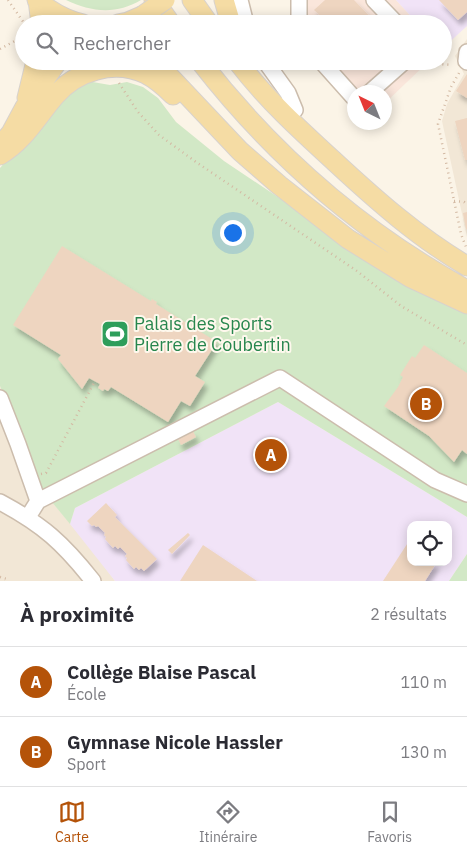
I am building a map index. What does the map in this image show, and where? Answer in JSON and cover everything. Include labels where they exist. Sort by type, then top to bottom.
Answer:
[{"type":"main road","points":[[37,0],[40,15]]},
{"type":"main road","points":[[37,0],[58,15]]},
{"type":"main road","points":[[154,0],[165,15]]},
{"type":"main road","points":[[144,15],[166,0],[176,15]]},
{"type":"main road","points":[[192,0],[203,15]]},
{"type":"main road","points":[[224,0],[228,15]]},
{"type":"main road","points":[[25,106],[34,70]]},
{"type":"main road","points":[[0,146],[11,133],[25,106],[51,70]]},
{"type":"main road","points":[[0,155],[28,132],[55,96],[73,80],[92,70]]},
{"type":"main road","points":[[131,70],[138,71],[154,79],[224,144],[240,151]]},
{"type":"main road","points":[[164,70],[240,151],[279,185],[348,239],[411,278],[467,304]]},
{"type":"main road","points":[[207,70],[269,142],[326,194],[379,235],[436,273],[467,290]]},
{"type":"main road","points":[[219,70],[275,134],[334,187],[386,229],[467,280]]},
{"type":"main road","points":[[244,70],[283,114],[367,192],[449,255],[467,266]]},
{"type":"main road","points":[[257,70],[295,110],[367,192]]},
{"type":"street","points":[[240,0],[244,15]]},
{"type":"street","points":[[299,0],[299,15]]},
{"type":"street","points":[[374,0],[388,15]]},
{"type":"street","points":[[271,70],[288,94],[295,110]]},
{"type":"street","points":[[329,70],[347,90]]},
{"type":"street","points":[[378,85],[394,70]]},
{"type":"street","points":[[28,517],[38,501],[280,378],[434,480],[467,494]]},
{"type":"street","points":[[0,398],[38,501]]},
{"type":"street","points":[[0,502],[28,517],[52,535],[73,556],[93,581]]},
{"type":"path","points":[[8,0],[19,15]]},
{"type":"path","points":[[0,48],[15,40]]},
{"type":"path","points":[[452,65],[467,58]]},
{"type":"path","points":[[465,243],[461,234],[438,124],[451,87],[467,58]]},
{"type":"path","points":[[116,78],[122,91],[138,112],[159,134],[196,162],[357,271],[401,306],[467,345]]},
{"type":"path","points":[[454,201],[464,202],[467,205]]},
{"type":"path","points":[[30,478],[46,472],[95,381]]},
{"type":"path","points":[[0,577],[7,580]]},
{"type":"shaded area","points":[[296,0],[396,0],[410,15],[297,15]]},
{"type":"shaded area","points":[[396,0],[467,0],[467,26],[452,40],[452,15],[410,15]]},
{"type":"shaded area","points":[[467,39],[467,237],[442,121],[447,104],[464,74],[455,56]]},
{"type":"shaded area","points":[[324,70],[420,70],[392,96],[392,85],[347,85],[347,98]]},
{"type":"shaded area","points":[[0,386],[42,490],[94,552],[115,581],[0,581]]},
{"type":"shaded area","points":[[278,402],[467,517],[467,554],[449,581],[115,581],[70,524],[75,508]]},
{"type":"green space","points":[[66,0],[141,0],[122,8],[103,10],[85,7]]},
{"type":"green space","points":[[58,76],[110,85],[127,82],[143,87],[158,98],[176,122],[224,161],[409,285],[467,314],[467,517],[278,402],[75,508],[70,524],[42,490],[0,386],[0,168],[19,146],[30,113]]},
{"type":"green space","points":[[467,554],[467,581],[449,581]]},
{"type":"building","points":[[325,0],[354,0],[368,15],[320,15],[314,10]]},
{"type":"building","points":[[439,0],[467,0],[467,12],[458,20]]},
{"type":"building","points":[[467,74],[467,98],[456,91]]},
{"type":"building","points":[[467,118],[467,160],[465,160],[455,121]]},
{"type":"building","points":[[467,212],[467,229],[466,229],[463,213]]},
{"type":"building","name":"Palais des Sports Pierre de Coubertin","points":[[62,246],[151,301],[152,299],[157,302],[156,304],[217,342],[195,376],[205,382],[190,406],[181,401],[168,422],[111,387],[108,391],[104,389],[103,391],[98,388],[100,384],[89,378],[82,389],[58,359],[61,355],[13,325]]},
{"type":"building","points":[[424,345],[467,373],[467,454],[462,450],[454,462],[429,436],[384,406],[398,387],[403,377],[400,375],[412,356],[415,358]]},
{"type":"building","points":[[193,431],[196,437],[181,445],[178,439]]},
{"type":"building","points":[[106,503],[117,515],[115,517],[157,559],[144,571],[136,567],[134,569],[126,560],[125,556],[127,554],[120,547],[118,549],[115,546],[113,548],[105,539],[105,533],[98,526],[92,526],[87,521]]},
{"type":"building","points":[[188,533],[190,535],[172,554],[168,550]]},
{"type":"building","points":[[407,544],[407,566],[434,566],[425,581],[383,581]]},
{"type":"building","points":[[203,545],[257,581],[180,581]]},
{"type":"place","name":"Palais des Sports Pierre de Coubertin","points":[[115,334]]},
{"type":"place","name":"Gymnase Nicole Hassler","points":[[426,404]]},
{"type":"place","name":"Collège Blaise Pascal","points":[[271,455]]}]
